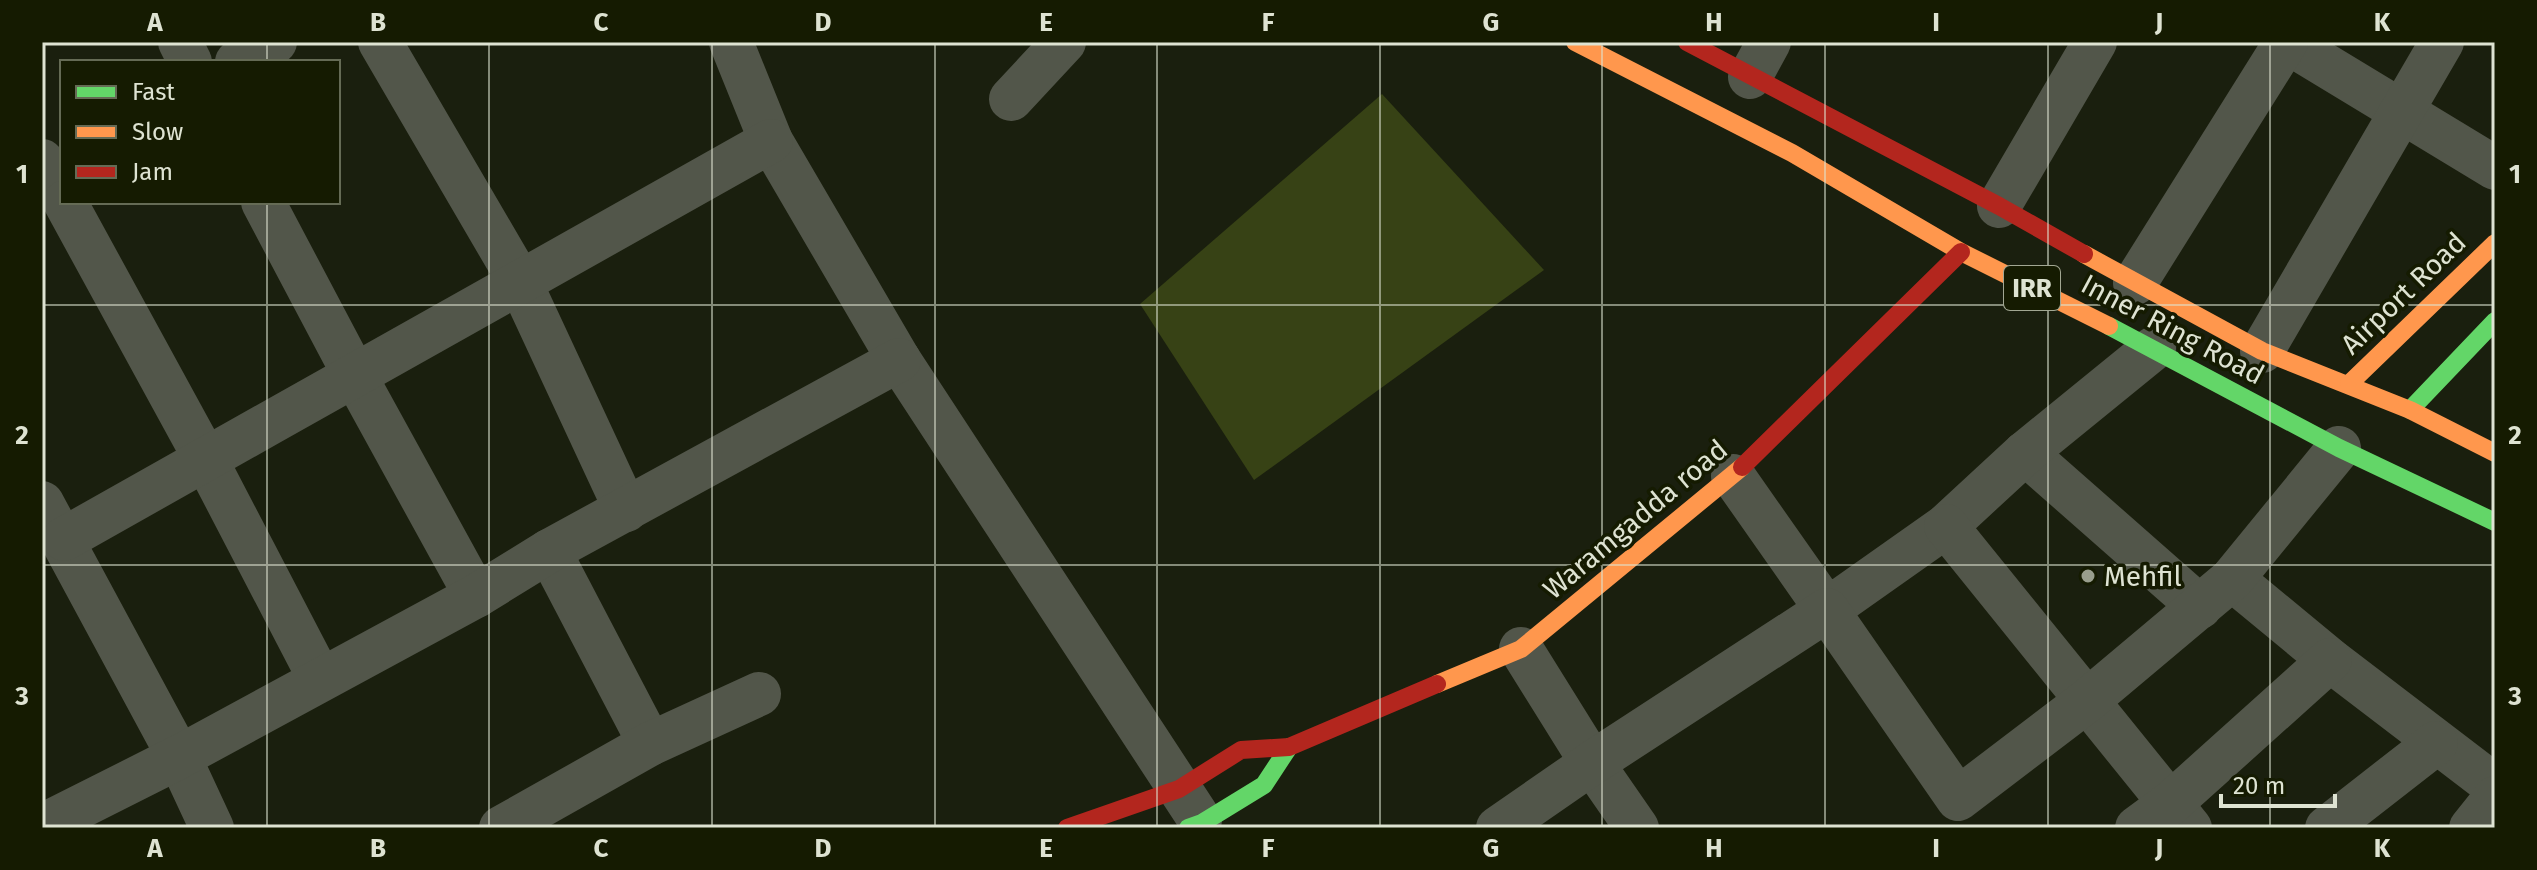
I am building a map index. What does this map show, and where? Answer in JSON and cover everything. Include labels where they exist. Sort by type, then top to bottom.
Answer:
[{"type":"main road","name":"Inner Ring Road","points":[[1575,42],[1792,153],[1961,252],[2154,348],[2339,448],[2495,522]]},
{"type":"main road","name":"Inner Ring Road","points":[[1687,42],[1760,59],[1999,206],[2135,283],[2262,351],[2410,410],[2495,453]]},
{"type":"main road","name":"Airport Road","points":[[2349,384],[2495,243]]},
{"type":"main road","name":"Waramgadda road","points":[[1193,817],[1241,750],[1289,747],[1521,649],[1733,476],[1961,252]]},
{"type":"main road","points":[[2410,410],[2495,321]]},
{"type":"main road","name":"Waramgadda road","points":[[1067,828],[1193,817],[1264,785],[1289,747]]},
{"type":"street","points":[[180,42],[189,60]]},
{"type":"street","points":[[241,60],[275,42]]},
{"type":"street","points":[[380,42],[519,280],[626,510]]},
{"type":"street","points":[[731,42],[771,141],[899,360],[1193,817]]},
{"type":"street","points":[[1011,99],[1064,42]]},
{"type":"street","points":[[1999,206],[2095,42]]},
{"type":"street","points":[[2135,283],[2286,42],[2495,168]]},
{"type":"street","points":[[2262,351],[2442,42]]},
{"type":"street","points":[[212,828],[179,757],[53,521],[206,460],[519,280],[771,141]]},
{"type":"street","points":[[42,161],[60,194]]},
{"type":"street","points":[[65,204],[206,460],[320,679]]},
{"type":"street","points":[[264,204],[476,596]]},
{"type":"street","points":[[1498,828],[1827,610],[1946,526],[2025,453],[2154,348]]},
{"type":"street","points":[[42,826],[179,757],[476,596],[549,551],[899,360]]},
{"type":"street","points":[[1733,476],[1958,799],[2088,700],[2216,593],[2339,448]]},
{"type":"street","points":[[2025,453],[2216,593],[2330,660],[2495,786]]},
{"type":"street","points":[[1946,526],[2088,700],[2166,820],[2330,660]]},
{"type":"street","points":[[549,551],[650,744]]},
{"type":"street","points":[[1521,649],[1592,763],[1637,828]]},
{"type":"street","points":[[501,828],[650,744],[759,694]]},
{"type":"street","points":[[2327,828],[2436,743]]},
{"type":"street","points":[[2471,828],[2495,798]]},
{"type":"green space","points":[[1382,94],[1544,270],[1254,480],[1140,304]]},
{"type":"traffic: fast","points":[[2410,410],[2495,321]]},
{"type":"traffic: fast","points":[[2109,326],[2339,448],[2495,522]]},
{"type":"traffic: fast","points":[[1188,828],[1202,823],[1264,785],[1289,747]]},
{"type":"traffic: slow","points":[[1575,42],[1792,153],[1961,252],[2109,326]]},
{"type":"traffic: slow","points":[[2349,384],[2495,243]]},
{"type":"traffic: slow","points":[[2084,254],[2262,351],[2410,410],[2495,453]]},
{"type":"traffic: slow","points":[[1437,684],[1521,649],[1742,467]]},
{"type":"traffic: jam","points":[[1687,42],[2084,254]]},
{"type":"traffic: jam","points":[[1742,467],[1961,252]]},
{"type":"traffic: jam","points":[[1067,828],[1179,789],[1241,750],[1289,747],[1437,684]]},
{"type":"place","name":"Mehfil","points":[[2088,576]]}]
